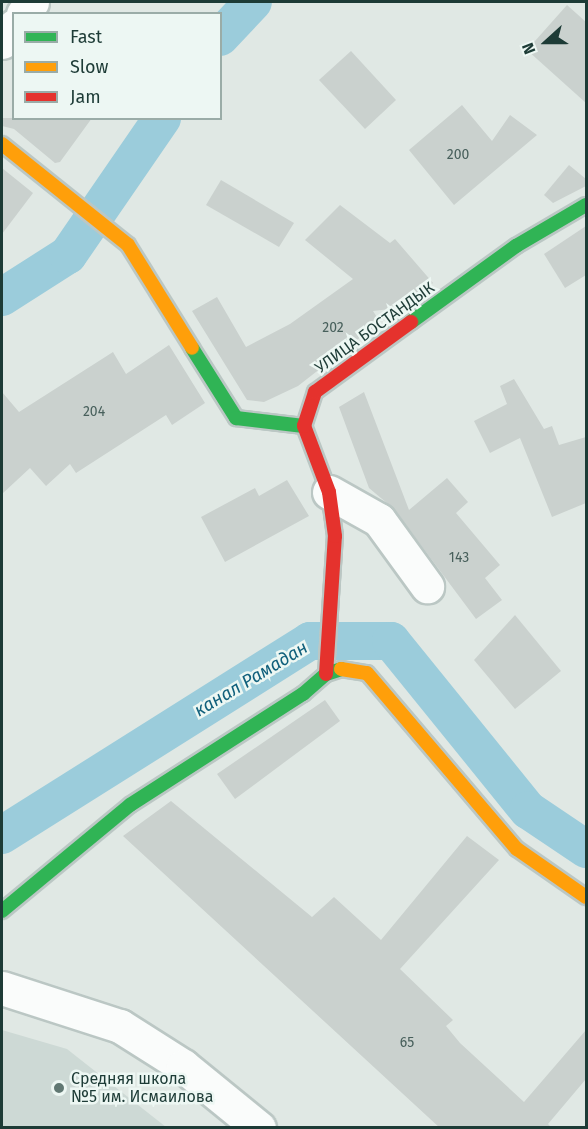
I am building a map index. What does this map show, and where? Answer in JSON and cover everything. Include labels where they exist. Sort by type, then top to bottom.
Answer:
[{"type":"street","points":[[2,42],[12,29]]},
{"type":"street","points":[[2,144],[61,194],[128,245],[236,418],[303,426],[328,492],[335,536],[328,613],[330,658],[326,674]]},
{"type":"street","name":"УЛИЦА БОСТАНДЫК","points":[[303,426],[315,392],[349,365],[516,246],[586,205]]},
{"type":"street","points":[[328,492],[378,520],[427,586]]},
{"type":"street","points":[[2,911],[130,805],[303,694],[326,674],[345,668],[368,673],[517,849],[586,897]]},
{"type":"street","points":[[2,988],[120,1026],[183,1066],[259,1128]]},
{"type":"shaded area","name":"Средняя школа №5 им. Исмаилова","points":[[2,1030],[67,1049],[166,1127],[2,1127]]},
{"type":"building","points":[[567,5],[586,22],[586,103],[527,50]]},
{"type":"building","points":[[351,51],[396,100],[365,129],[319,80]]},
{"type":"building","points":[[462,105],[492,141],[510,115],[537,135],[454,205],[409,150]]},
{"type":"building","points":[[2,118],[91,120],[60,162],[55,163],[14,129],[2,126]]},
{"type":"building","points":[[569,165],[586,179],[586,186],[553,203],[544,195]]},
{"type":"building","points":[[2,168],[33,193],[2,234]]},
{"type":"building","points":[[221,180],[294,223],[279,247],[206,205]]},
{"type":"building","points":[[340,205],[390,243],[395,239],[433,283],[399,308],[373,311],[380,322],[298,386],[264,402],[247,400],[192,311],[217,297],[246,347],[290,324],[353,279],[305,240]]},
{"type":"building","points":[[586,226],[586,275],[565,288],[544,254]]},
{"type":"building","points":[[169,345],[205,403],[172,425],[166,415],[76,473],[70,464],[46,486],[30,468],[2,494],[2,392],[19,412],[113,352],[126,374]]},
{"type":"building","points":[[514,379],[544,429],[552,426],[559,445],[586,437],[586,503],[552,517],[520,438],[490,453],[474,421],[507,404],[500,386]]},
{"type":"building","points":[[364,392],[409,510],[447,478],[468,502],[456,513],[500,565],[485,578],[502,600],[476,619],[394,509],[369,488],[339,407]]},
{"type":"building","points":[[287,480],[309,516],[225,562],[201,517],[255,488],[259,496]]},
{"type":"building","points":[[515,615],[561,671],[515,709],[474,660]]},
{"type":"building","points":[[325,700],[340,721],[235,799],[217,774]]},
{"type":"building","points":[[171,801],[312,917],[334,897],[381,940],[467,836],[499,860],[400,969],[453,1020],[446,1026],[460,1043],[524,1102],[586,1030],[586,1079],[548,1124],[552,1128],[440,1128],[123,836]]},
{"type":"waterway","name":"канал Рамадан","points":[[222,35],[253,2]]},
{"type":"waterway","name":"канал Рамадан","points":[[2,297],[68,255],[161,120]]},
{"type":"waterway","name":"канал Рамадан","points":[[2,835],[310,641],[391,641],[528,810],[586,849]]},
{"type":"traffic: fast","points":[[411,322],[516,246],[586,205]]},
{"type":"traffic: fast","points":[[192,348],[236,418],[304,426]]},
{"type":"traffic: fast","points":[[2,911],[130,805],[303,694],[326,674],[341,669]]},
{"type":"traffic: slow","points":[[2,144],[128,245],[192,348]]},
{"type":"traffic: slow","points":[[341,669],[367,673],[517,849],[586,897]]},
{"type":"traffic: jam","points":[[326,674],[335,536],[329,492],[304,426],[315,392],[411,322]]},
{"type":"place","name":"Средняя школа №5 им. Исмаилова","points":[[59,1088]]}]
